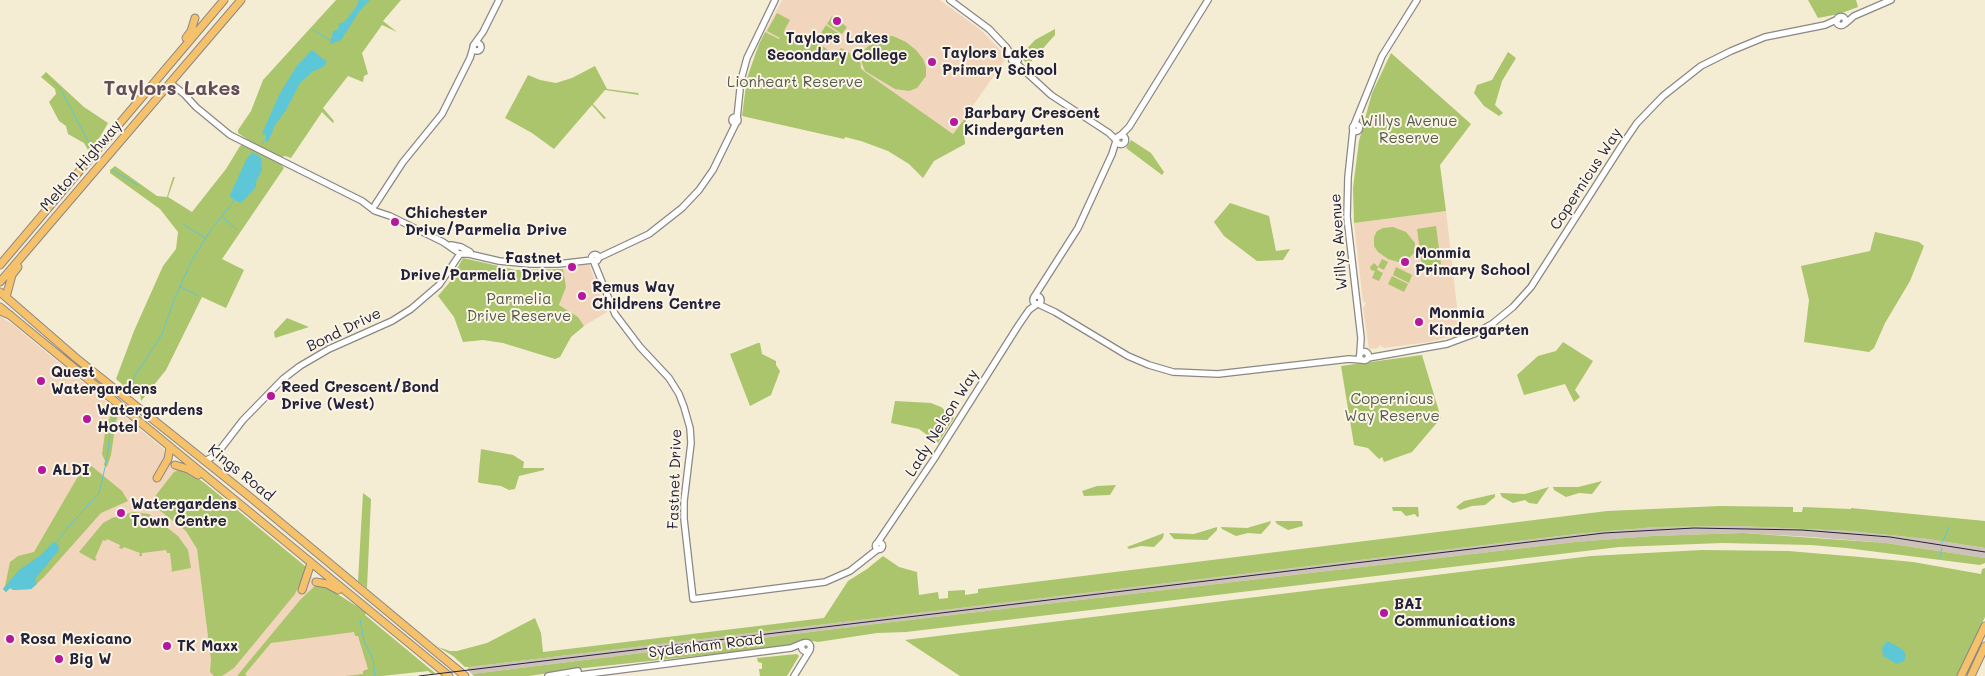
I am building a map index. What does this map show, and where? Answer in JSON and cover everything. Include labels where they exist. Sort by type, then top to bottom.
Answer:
[{"type":"main road","name":"Melton Highway","points":[[0,265],[224,0]]},
{"type":"main road","name":"Melton Highway","points":[[0,282],[241,0]]},
{"type":"main road","points":[[172,62],[180,45],[190,34],[195,18]]},
{"type":"main road","points":[[203,25],[213,33]]},
{"type":"main road","points":[[160,75],[170,83]]},
{"type":"main road","points":[[3,294],[13,273],[41,239],[59,213]]},
{"type":"main road","name":"Kings Road","points":[[3,294],[76,358],[329,562],[465,676]]},
{"type":"main road","name":"Kings Road","points":[[0,307],[449,676]]},
{"type":"main road","points":[[0,311],[10,315]]},
{"type":"main road","points":[[157,478],[167,462],[170,447]]},
{"type":"main road","points":[[181,455],[188,448]]},
{"type":"main road","points":[[175,466],[188,468],[216,485]]},
{"type":"main road","points":[[321,571],[329,562]]},
{"type":"main road","points":[[302,590],[311,563]]},
{"type":"main road","points":[[316,582],[330,585],[360,602]]},
{"type":"main road","points":[[1961,676],[1985,626]]},
{"type":"main road","points":[[1970,676],[1985,646]]},
{"type":"main road","points":[[1976,676],[1985,653]]},
{"type":"street","points":[[377,207],[399,167],[442,114],[499,0]]},
{"type":"street","points":[[170,83],[224,127],[250,144],[377,207],[390,216],[459,251],[499,261],[558,264],[595,258],[649,234],[682,208],[710,175],[734,120],[747,58],[775,0]]},
{"type":"street","points":[[950,0],[989,29],[1024,70],[1057,100],[1120,140],[1208,0]]},
{"type":"street","name":"Willys Avenue","points":[[1364,355],[1348,217],[1348,177],[1352,144],[1361,110],[1382,56],[1398,27],[1417,0]]},
{"type":"street","name":"Copernicus Way","points":[[1037,300],[1128,356],[1156,368],[1173,372],[1218,374],[1349,359],[1364,355],[1447,344],[1474,334],[1492,324],[1513,307],[1531,288],[1622,145],[1642,117],[1664,96],[1701,66],[1731,51],[1772,36],[1841,21],[1891,0]]},
{"type":"street","name":"Lady Nelson Way","points":[[693,599],[825,582],[844,574],[865,560],[879,545],[1018,326],[1037,300],[1044,283],[1078,228],[1120,140]]},
{"type":"street","name":"Bond Drive","points":[[216,455],[248,415],[275,387],[310,360],[328,349],[412,309],[434,290],[450,270],[459,251]]},
{"type":"street","name":"Fastnet Drive","points":[[595,258],[606,294],[616,314],[640,347],[669,378],[679,394],[684,407],[690,428],[691,443],[684,501],[684,519],[693,599]]},
{"type":"street","points":[[205,461],[216,455]]},
{"type":"street","points":[[212,467],[216,455]]},
{"type":"street","name":"Sydenham Road","points":[[572,676],[791,648],[805,649],[804,661],[794,676]]},
{"type":"street","name":"Sydenham Road","points":[[548,676],[604,668],[624,668]]},
{"type":"shaded area","name":"Taylors Lakes Primary School","points":[[782,0],[940,0],[982,31],[1007,57],[953,134],[865,72],[860,64],[835,56],[818,42],[805,37],[797,36],[779,39],[765,32]]},
{"type":"shaded area","name":"Monmia Primary School","points":[[1446,211],[1460,333],[1455,332],[1453,336],[1429,342],[1384,348],[1380,345],[1378,348],[1369,349],[1363,308],[1366,303],[1363,301],[1354,223]]},
{"type":"shaded area","name":"Remus Way Childrens Centre","points":[[589,264],[607,312],[584,326],[578,317],[559,305],[566,287],[563,269]]},
{"type":"shaded area","name":"Watergardens Town Centre","points":[[0,316],[164,449],[165,458],[179,469],[194,475],[207,485],[304,565],[306,572],[321,586],[366,613],[365,615],[428,671],[381,676],[0,676]]},
{"type":"shaded area","points":[[1738,526],[1850,531],[1928,539],[1985,548],[1985,558],[1886,543],[1811,537],[1743,533],[1652,536],[1575,542],[875,624],[472,674],[467,669],[469,667],[1576,534],[1655,527]]},
{"type":"green space","points":[[336,0],[401,0],[383,21],[397,32],[382,25],[362,53],[368,74],[364,76],[363,82],[348,76],[323,108],[334,121],[333,123],[322,112],[291,158],[281,157],[279,162],[284,168],[222,259],[244,270],[226,308],[202,297],[166,370],[141,401],[140,391],[137,390],[134,393],[130,393],[121,388],[123,385],[116,379],[134,331],[163,266],[176,249],[178,232],[160,209],[110,173],[110,170],[115,166],[157,196],[167,197],[173,177],[175,177],[168,197],[192,212],[247,139],[238,133],[238,130],[251,111],[263,80]]},
{"type":"green space","points":[[1808,0],[1856,0],[1858,7],[1839,14],[1818,18]]},
{"type":"green space","points":[[777,13],[790,20],[780,38],[767,31]]},
{"type":"green space","points":[[832,16],[847,27],[842,34],[827,24]]},
{"type":"green space","points":[[826,25],[841,35],[836,43],[821,33]]},
{"type":"green space","points":[[1055,29],[1055,35],[1028,65],[1020,56],[1035,40]]},
{"type":"green space","name":"Lionheart Reserve","points":[[785,30],[789,37],[805,37],[818,42],[835,56],[841,48],[845,50],[860,60],[861,68],[865,72],[953,134],[965,118],[965,144],[934,161],[923,178],[909,164],[888,151],[861,141],[845,137],[844,139],[742,116],[747,78],[765,32],[779,39]]},
{"type":"green space","points":[[893,36],[906,42],[923,59],[926,67],[926,76],[917,88],[909,91],[895,89],[865,71],[862,63],[863,51],[877,38]]},
{"type":"green space","points":[[1508,52],[1516,58],[1502,81],[1495,105],[1503,113],[1499,116],[1484,106],[1474,93],[1477,85],[1492,80]]},
{"type":"green space","name":"Willys Avenue Reserve","points":[[1391,53],[1471,124],[1440,165],[1446,211],[1354,223],[1353,188],[1359,141],[1372,93]]},
{"type":"green space","points":[[595,66],[607,89],[638,93],[639,95],[605,90],[593,104],[606,118],[604,119],[592,105],[554,149],[532,133],[505,118],[528,75],[540,80],[556,83],[572,78]]},
{"type":"green space","points":[[46,72],[84,107],[108,123],[100,137],[88,150],[84,143],[68,134],[66,126],[59,121],[49,102],[56,94],[55,89],[41,77]]},
{"type":"green space","points":[[1131,140],[1151,153],[1164,172],[1162,175],[1126,148]]},
{"type":"green space","points":[[1230,203],[1269,216],[1276,251],[1290,249],[1283,260],[1257,261],[1224,236],[1214,222]]},
{"type":"green space","points":[[1436,226],[1441,264],[1422,266],[1417,229]]},
{"type":"green space","points":[[1393,227],[1406,232],[1415,243],[1414,253],[1406,261],[1398,262],[1388,259],[1378,252],[1374,246],[1374,237],[1377,231]]},
{"type":"green space","points":[[1875,232],[1919,242],[1924,246],[1910,281],[1885,323],[1874,348],[1869,352],[1804,342],[1809,300],[1801,266],[1870,251]]},
{"type":"green space","name":"Parmelia Drive Reserve","points":[[463,258],[516,270],[563,269],[566,287],[559,305],[578,317],[584,326],[571,337],[560,357],[555,359],[503,343],[483,340],[463,342],[454,317],[438,296],[449,283]]},
{"type":"green space","points":[[1382,259],[1388,262],[1384,270],[1378,267]]},
{"type":"green space","points":[[1374,263],[1378,267],[1377,270],[1383,273],[1379,281],[1372,278],[1375,271],[1371,270],[1370,267]]},
{"type":"green space","points":[[1396,267],[1412,275],[1409,283],[1393,275]]},
{"type":"green space","points":[[1392,276],[1408,284],[1404,292],[1388,284]]},
{"type":"green space","points":[[287,318],[309,327],[275,338],[274,332]]},
{"type":"green space","points":[[1563,342],[1593,361],[1575,390],[1580,397],[1574,402],[1565,384],[1524,395],[1517,375],[1538,356],[1556,351]]},
{"type":"green space","points":[[760,343],[762,354],[776,361],[780,371],[771,395],[750,406],[730,354]]},
{"type":"green space","name":"Copernicus Way Reserve","points":[[1422,355],[1441,418],[1412,452],[1384,462],[1382,457],[1379,459],[1368,448],[1354,445],[1341,366]]},
{"type":"green space","points":[[895,401],[931,403],[941,407],[954,418],[938,443],[919,429],[891,423]]},
{"type":"green space","points":[[114,410],[119,414],[107,467],[104,465],[105,461],[102,454],[106,424]]},
{"type":"green space","points":[[481,449],[513,455],[524,462],[523,468],[544,468],[544,470],[519,476],[515,489],[509,490],[501,486],[480,483],[478,482]]},
{"type":"green space","points":[[89,464],[122,491],[128,501],[101,513],[31,589],[13,590],[10,588],[6,592],[3,589],[10,562],[18,556],[34,552],[80,473]]},
{"type":"green space","points":[[181,469],[194,475],[207,485],[306,567],[295,594],[234,668],[222,676],[214,676],[210,672],[211,660],[197,549],[186,531],[154,506],[156,504],[156,495],[174,472]]},
{"type":"green space","points":[[1602,481],[1592,494],[1579,493],[1566,497],[1554,490],[1553,487],[1578,487]]},
{"type":"green space","points":[[1116,485],[1110,495],[1084,496],[1082,491],[1097,486]]},
{"type":"green space","points":[[1549,487],[1537,504],[1529,503],[1525,500],[1513,503],[1502,497],[1500,493],[1525,494]]},
{"type":"green space","points":[[363,493],[371,499],[367,588],[358,581]]},
{"type":"green space","points":[[1495,494],[1495,497],[1485,505],[1472,506],[1460,510],[1456,507],[1464,501]]},
{"type":"green space","points":[[1720,506],[1793,507],[1793,512],[1802,512],[1803,507],[1851,508],[1985,521],[1985,548],[1928,539],[1850,531],[1738,526],[1655,527],[1576,534],[469,667],[465,667],[453,656],[438,647],[457,651],[487,643],[535,618],[541,633],[543,652],[824,618],[848,581],[883,556],[899,567],[917,572],[919,595],[938,592],[939,599],[948,598],[948,591],[965,590],[965,595],[978,593],[978,589],[1607,511]]},
{"type":"green space","points":[[1392,507],[1418,507],[1419,516],[1417,517],[1415,514],[1406,516],[1401,511],[1393,511]]},
{"type":"green space","points":[[133,512],[149,514],[178,536],[188,550],[191,568],[170,572],[172,571],[170,553],[167,553],[166,550],[142,553],[142,556],[139,556],[140,553],[124,547],[122,549],[119,548],[120,545],[107,539],[106,541],[103,540],[95,561],[79,552],[103,523],[112,518]]},
{"type":"green space","points":[[1271,521],[1261,534],[1248,533],[1236,536],[1221,527],[1247,528]]},
{"type":"green space","points":[[1275,521],[1302,521],[1303,526],[1288,530]]},
{"type":"green space","points":[[1217,527],[1217,530],[1207,540],[1174,539],[1169,533],[1194,534]]},
{"type":"green space","points":[[1164,533],[1163,538],[1154,547],[1141,546],[1129,549],[1127,547]]},
{"type":"green space","points":[[1743,533],[1886,543],[1985,558],[1985,563],[1980,565],[1811,545],[1722,543],[1619,547],[906,632],[877,633],[818,642],[807,640],[799,645],[575,669],[529,676],[474,676],[472,674],[875,624],[1575,542],[1652,536]]},
{"type":"green space","points":[[1702,550],[1788,551],[1860,557],[1913,562],[1981,574],[1982,569],[1985,568],[1985,617],[1958,676],[960,676],[905,640],[1591,556]]},
{"type":"green space","points":[[316,585],[328,588],[358,607],[366,613],[365,615],[435,673],[432,674],[428,671],[381,676],[345,676],[363,674],[363,671],[368,669],[358,636],[355,636],[354,632],[271,643],[245,674],[247,676],[237,676],[300,600]]},
{"type":"green space","points":[[797,654],[799,656],[787,676],[760,676],[759,669],[762,669],[762,663],[758,662],[757,658]]},
{"type":"water","points":[[359,0],[370,0],[359,12],[341,40],[330,44],[333,31],[338,30],[339,23],[347,19]]},
{"type":"water","points":[[312,50],[327,62],[300,83],[286,110],[275,125],[269,140],[266,142],[266,135],[262,134],[279,95],[296,67]]},
{"type":"water","points":[[253,152],[261,158],[262,170],[256,182],[256,187],[241,203],[231,198],[230,195],[247,158]]},
{"type":"water","points":[[53,542],[58,545],[59,550],[35,579],[37,584],[31,589],[13,590],[10,588],[6,592],[3,589],[19,570],[41,555]]},
{"type":"water","points":[[1887,641],[1902,649],[1906,655],[1904,661],[1897,664],[1883,656],[1882,648]]},
{"type":"waterway","points":[[313,30],[330,40]]},
{"type":"waterway","points":[[46,75],[61,90],[87,139],[93,146]]},
{"type":"waterway","points":[[262,144],[265,140]]},
{"type":"waterway","points":[[112,170],[138,185]]},
{"type":"waterway","points":[[126,390],[162,334],[174,300],[192,260],[210,231],[235,200]]},
{"type":"waterway","points":[[223,217],[237,230]]},
{"type":"waterway","points":[[183,224],[205,238]]},
{"type":"waterway","points":[[179,286],[198,296]]},
{"type":"waterway","points":[[55,544],[99,493],[115,412]]},
{"type":"waterway","points":[[1942,543],[1949,527]]},
{"type":"waterway","points":[[1940,557],[1942,548]]},
{"type":"waterway","points":[[360,620],[364,641],[373,659],[375,676]]},
{"type":"railway","points":[[419,676],[1604,533],[1694,528],[1802,530],[1890,537],[1985,552]]},
{"type":"place","name":"Taylors Lakes Secondary College","points":[[837,21]]},
{"type":"place","name":"Taylors Lakes Primary School","points":[[932,62]]},
{"type":"place","name":"Barbary Crescent Kindergarten","points":[[954,122]]},
{"type":"place","name":"Chichester Drive/Parmelia Drive","points":[[395,222]]},
{"type":"place","name":"Monmia Primary School","points":[[1405,262]]},
{"type":"place","name":"Fastnet Drive/Parmelia Drive","points":[[572,267]]},
{"type":"place","name":"Remus Way Childrens Centre","points":[[582,296]]},
{"type":"place","name":"Monmia Kindergarten","points":[[1419,322]]},
{"type":"place","name":"Quest Watergardens","points":[[41,381]]},
{"type":"place","name":"Reed Crescent/Bond Drive (West)","points":[[271,396]]},
{"type":"place","name":"Watergardens Hotel","points":[[87,419]]},
{"type":"place","name":"ALDI","points":[[42,470]]},
{"type":"place","name":"Watergardens Town Centre","points":[[121,513]]},
{"type":"place","name":"BAI Communications","points":[[1384,613]]},
{"type":"place","name":"Rosa Mexicano","points":[[10,639]]},
{"type":"place","name":"TK Maxx","points":[[167,646]]},
{"type":"place","name":"Big W","points":[[59,659]]},
{"type":"district","name":"Taylors Lakes","points":[[172,89]]}]
